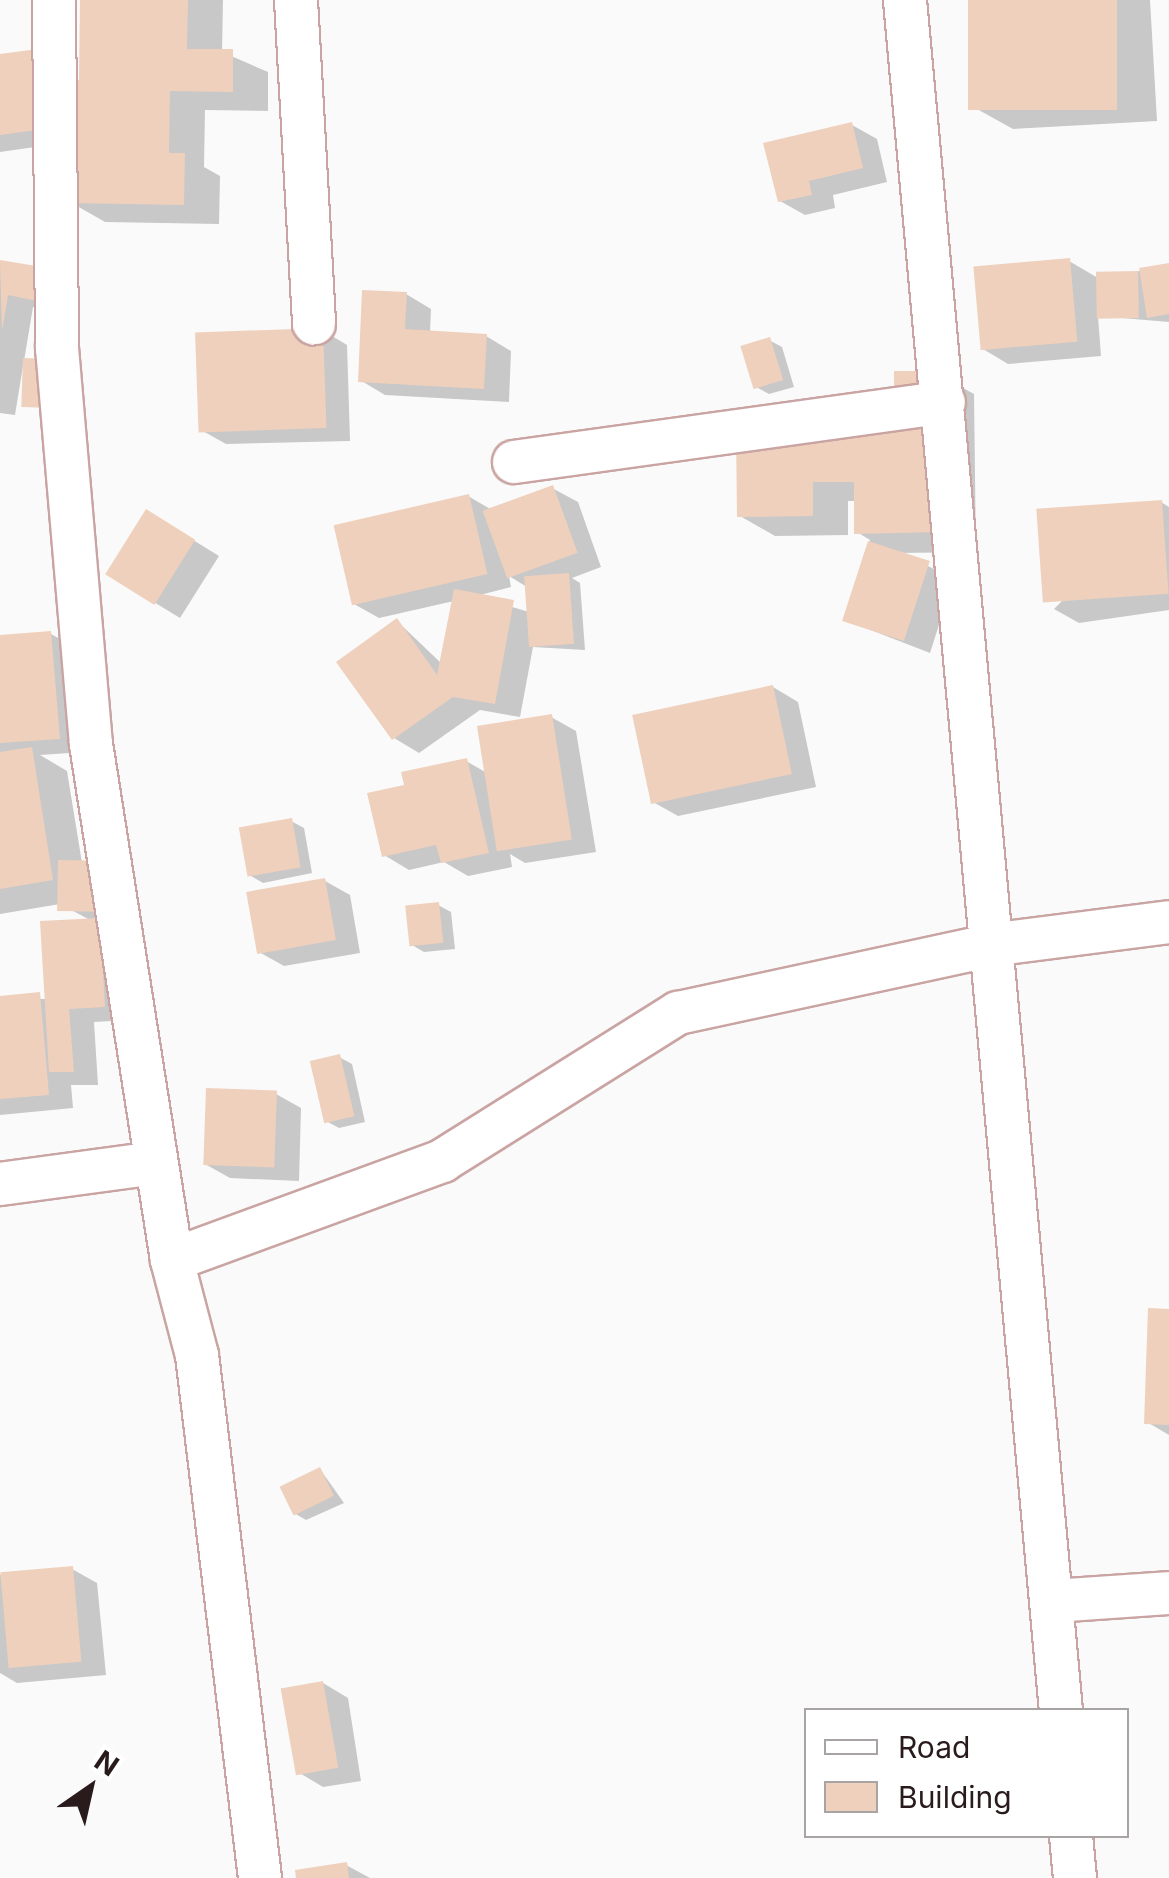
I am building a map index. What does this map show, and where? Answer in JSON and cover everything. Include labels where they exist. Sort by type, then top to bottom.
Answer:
[{"type":"street","points":[[54,0],[69,531],[91,744],[172,1260],[197,1355],[260,1878]]},
{"type":"street","points":[[296,0],[314,323]]},
{"type":"street","points":[[905,0],[998,944],[1061,1708]]},
{"type":"street","points":[[514,462],[944,402]]},
{"type":"street","points":[[172,1260],[442,1161],[678,1013],[998,944],[1169,922]]},
{"type":"street","points":[[0,1184],[156,1163]]},
{"type":"street","points":[[1052,1601],[1169,1592]]},
{"type":"street","points":[[1071,1838],[1075,1878]]},
{"type":"building","points":[[80,0],[188,0],[187,49],[233,49],[233,92],[170,91],[169,153],[185,153],[184,205],[67,203],[68,80],[79,80]]},
{"type":"building","points":[[968,0],[1117,0],[1117,110],[968,110]]},
{"type":"building","points":[[38,49],[51,128],[0,135],[0,54]]},
{"type":"building","points":[[852,122],[863,168],[809,181],[812,195],[778,202],[763,143]]},
{"type":"building","points":[[1070,258],[1077,342],[981,350],[973,266]]},
{"type":"building","points":[[0,260],[48,268],[42,302],[8,295],[2,331]]},
{"type":"building","points":[[1169,263],[1169,314],[1147,318],[1139,268]]},
{"type":"building","points":[[1138,271],[1139,318],[1097,319],[1096,272]]},
{"type":"building","points":[[362,290],[407,292],[405,329],[487,334],[484,389],[358,382]]},
{"type":"building","points":[[323,328],[326,428],[199,432],[195,332]]},
{"type":"building","points":[[770,337],[783,380],[754,389],[740,346]]},
{"type":"building","points":[[23,358],[56,359],[54,408],[21,407]]},
{"type":"building","points":[[894,371],[939,371],[941,532],[854,534],[854,482],[813,482],[813,516],[737,517],[736,429],[894,400]]},
{"type":"building","points":[[553,485],[578,553],[507,578],[483,511]]},
{"type":"building","points":[[469,494],[487,574],[352,605],[334,525]]},
{"type":"building","points":[[1162,500],[1169,594],[1043,603],[1036,509]]},
{"type":"building","points":[[146,509],[195,540],[154,605],[105,574]]},
{"type":"building","points":[[868,541],[930,561],[904,641],[842,621]]},
{"type":"building","points":[[569,573],[574,644],[529,647],[524,576]]},
{"type":"building","points":[[454,589],[514,600],[495,704],[453,697],[392,740],[336,662],[397,618],[437,675]]},
{"type":"building","points":[[51,631],[60,739],[0,743],[0,635]]},
{"type":"building","points":[[773,685],[792,774],[651,804],[632,715]]},
{"type":"building","points":[[552,714],[572,839],[497,851],[477,726]]},
{"type":"building","points":[[32,747],[53,880],[0,889],[0,752]]},
{"type":"building","points":[[467,758],[489,853],[441,863],[436,845],[382,857],[367,793],[404,785],[401,772]]},
{"type":"building","points":[[292,818],[301,867],[248,877],[239,827]]},
{"type":"building","points":[[58,860],[104,861],[103,912],[57,911]]},
{"type":"building","points":[[325,878],[336,940],[257,954],[246,892]]},
{"type":"building","points":[[439,902],[443,943],[409,946],[405,906]]},
{"type":"building","points":[[100,918],[105,1007],[69,1009],[74,1072],[49,1072],[40,921]]},
{"type":"building","points":[[40,992],[49,1095],[0,1099],[0,996]]},
{"type":"building","points":[[340,1054],[354,1116],[324,1123],[310,1061]]},
{"type":"building","points":[[206,1088],[277,1090],[274,1167],[203,1165]]},
{"type":"building","points":[[1148,1308],[1169,1309],[1169,1425],[1144,1424]]},
{"type":"building","points":[[320,1467],[334,1496],[294,1515],[280,1487]]},
{"type":"building","points":[[73,1566],[81,1662],[9,1668],[0,1572]]},
{"type":"building","points":[[323,1681],[338,1768],[296,1775],[281,1688]]},
{"type":"building","points":[[347,1862],[349,1878],[296,1878],[295,1870]]}]
